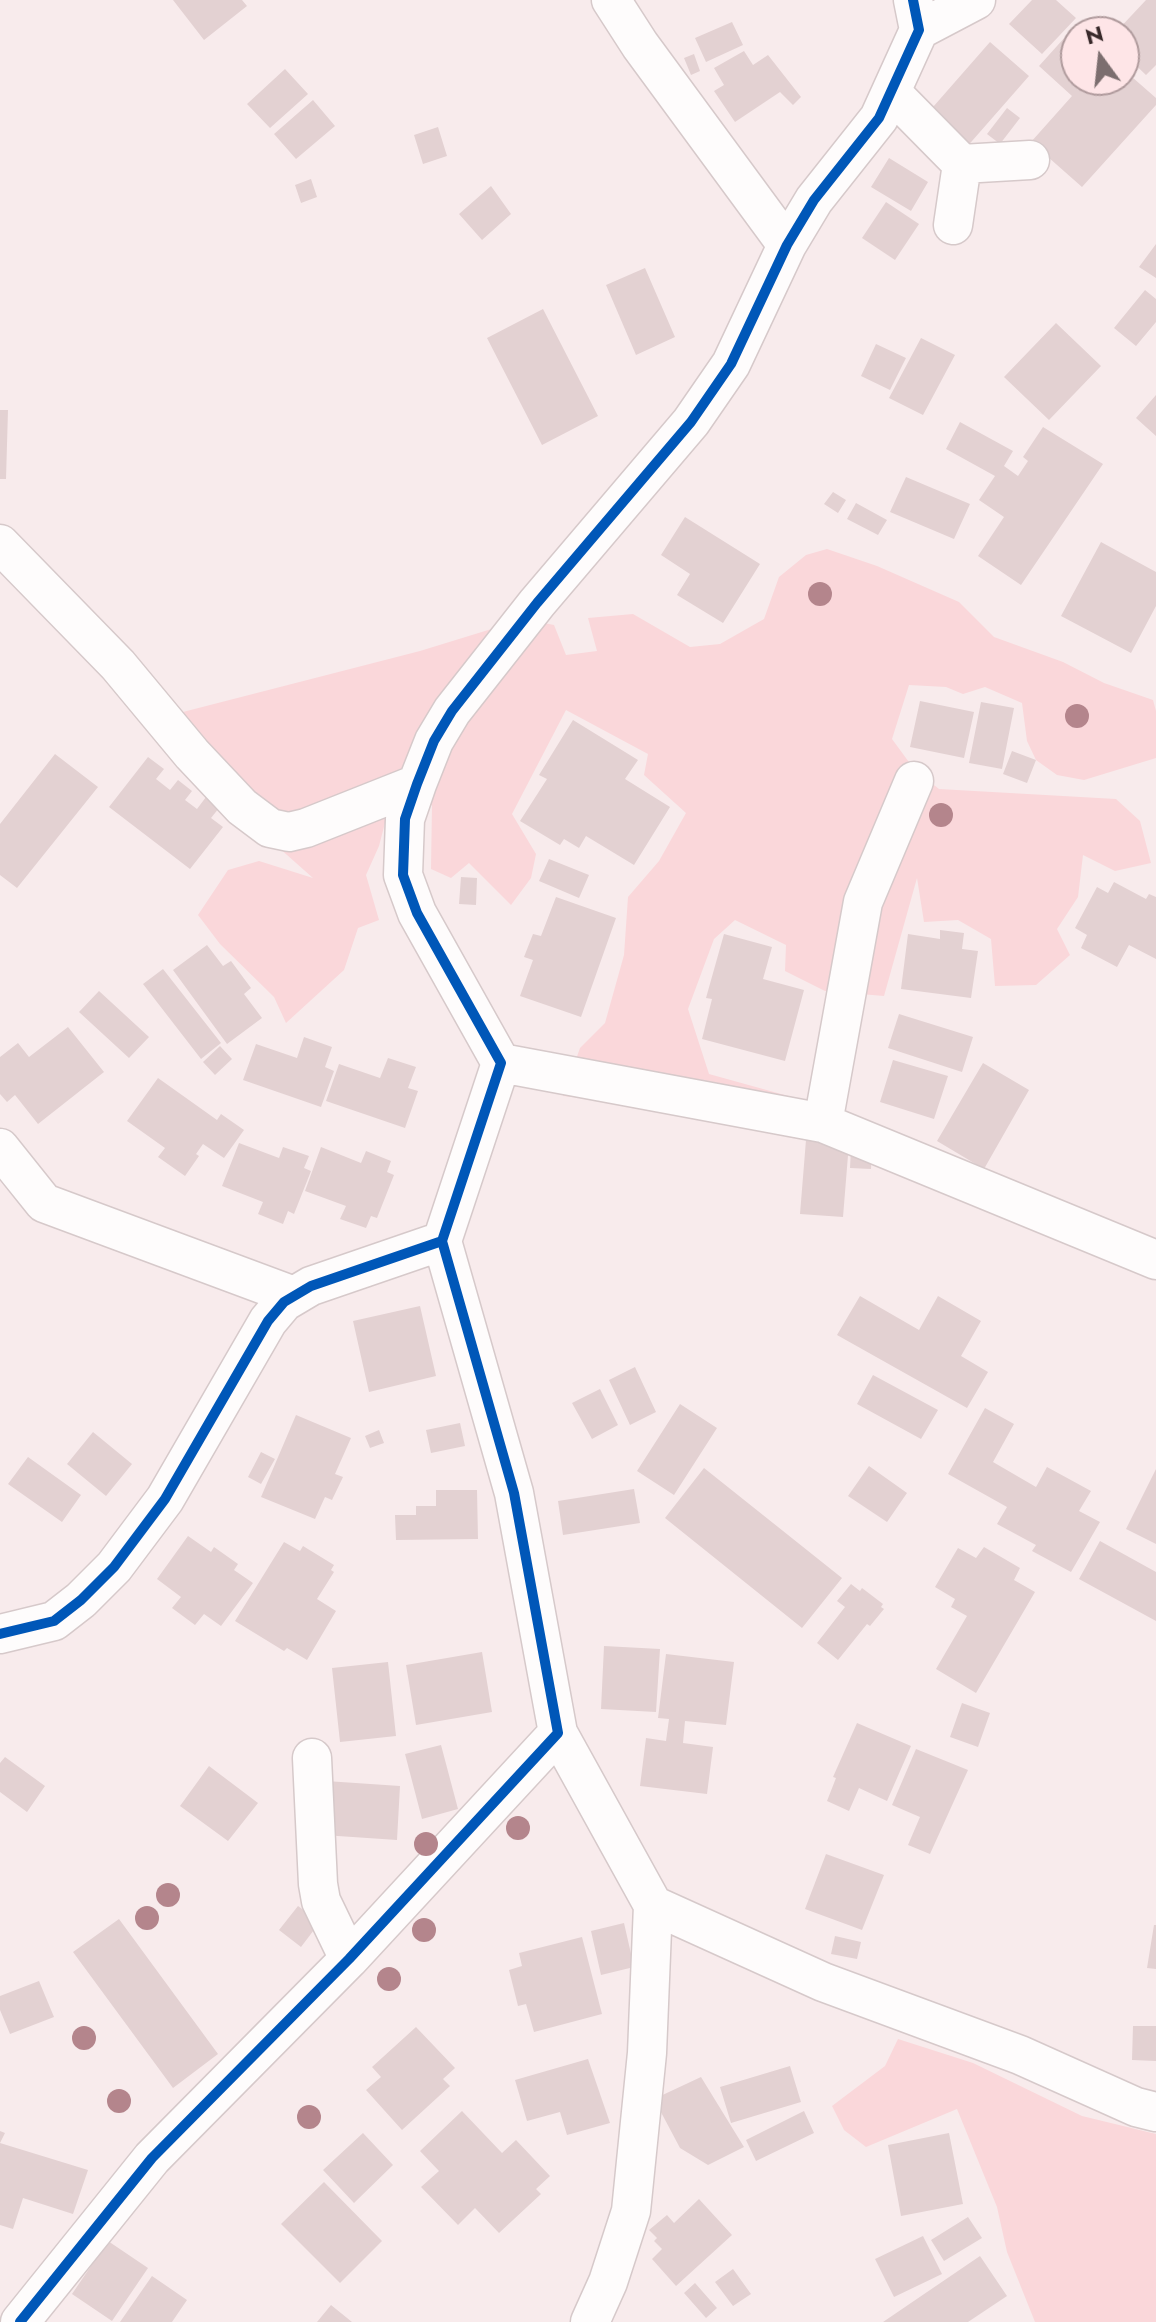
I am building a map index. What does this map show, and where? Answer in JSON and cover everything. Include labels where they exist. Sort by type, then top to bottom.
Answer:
[{"type":"street","points":[[611,0],[649,58],[787,245]]},
{"type":"street","points":[[590,2322],[608,2282],[631,2211],[647,2053],[653,1905],[558,1733],[514,1493],[442,1241],[501,1063],[417,913],[403,875],[405,819],[434,741],[452,711],[537,603],[699,411],[731,364],[787,245],[814,200],[879,118],[891,92],[916,15],[976,0]]},
{"type":"street","points":[[891,92],[962,164],[1030,160]]},
{"type":"street","points":[[953,225],[962,164]]},
{"type":"street","points":[[0,544],[118,665],[192,754],[242,807],[270,828],[289,832],[306,828],[417,784]]},
{"type":"street","points":[[823,1123],[863,902],[914,781]]},
{"type":"street","points":[[501,1063],[823,1123],[1156,1260]]},
{"type":"street","points":[[0,1148],[44,1203],[294,1296]]},
{"type":"street","points":[[0,1634],[54,1621],[81,1600],[114,1567],[165,1499],[268,1321],[284,1302],[311,1286],[442,1241]]},
{"type":"street","points":[[20,2322],[152,2158],[349,1959],[558,1733]]},
{"type":"street","points":[[312,1758],[321,1901],[349,1959]]},
{"type":"street","points":[[653,1905],[823,1982],[1020,2055],[1136,2107],[1156,2112]]},
{"type":"shaded area","points":[[827,549],[877,566],[959,602],[994,637],[1153,700],[1156,711],[1156,758],[1084,780],[1057,775],[1036,760],[1027,741],[1022,703],[985,687],[963,694],[946,687],[909,685],[892,739],[914,769],[939,789],[1116,799],[1140,821],[1151,863],[1115,871],[1083,855],[1078,897],[1057,929],[1070,955],[1036,985],[995,986],[991,939],[958,920],[924,922],[917,878],[884,996],[825,991],[785,971],[786,945],[735,920],[714,939],[688,1009],[709,1074],[817,1104],[664,1106],[563,1096],[580,1048],[605,1023],[624,955],[628,897],[659,861],[686,813],[644,775],[648,754],[566,710],[512,814],[536,854],[531,878],[511,905],[469,863],[451,878],[431,869],[432,805],[386,819],[379,846],[366,875],[379,920],[358,928],[344,970],[286,1023],[274,997],[220,944],[198,915],[228,870],[259,861],[313,878],[148,732],[179,713],[420,651],[524,619],[554,625],[566,655],[597,651],[588,618],[633,614],[690,647],[720,644],[764,619],[779,577],[806,555]]},
{"type":"shaded area","points":[[898,2039],[973,2063],[1082,2116],[1156,2134],[1156,2322],[1035,2322],[1007,2252],[997,2207],[957,2109],[866,2147],[844,2130],[832,2106],[885,2066]]},
{"type":"building","points":[[173,0],[242,0],[247,6],[204,40]]},
{"type":"building","points":[[1032,0],[1056,0],[1074,16],[1060,16],[1060,35],[1042,54],[1009,24]]},
{"type":"building","points":[[1146,0],[1156,0],[1156,65],[1146,75],[1140,69],[1140,16],[1131,16]]},
{"type":"building","points":[[732,22],[743,45],[706,62],[695,38]]},
{"type":"building","points":[[990,42],[1029,76],[965,149],[926,115]]},
{"type":"building","points":[[1060,43],[1060,85],[1039,66]]},
{"type":"building","points":[[744,51],[753,65],[768,55],[801,97],[793,105],[780,92],[735,122],[714,91],[724,85],[714,68]]},
{"type":"building","points":[[694,54],[700,71],[691,75],[684,58]]},
{"type":"building","points":[[285,69],[308,94],[270,128],[247,104]]},
{"type":"building","points":[[1140,84],[1156,98],[1156,105],[1082,187],[1031,142],[1072,96],[1140,96]]},
{"type":"building","points":[[313,100],[335,126],[296,159],[274,134]]},
{"type":"building","points":[[1007,108],[1020,118],[1000,144],[987,134]]},
{"type":"building","points":[[438,127],[447,156],[423,164],[414,135]]},
{"type":"building","points":[[889,158],[928,182],[911,211],[871,187]]},
{"type":"building","points":[[311,179],[317,197],[301,203],[295,185]]},
{"type":"building","points":[[491,186],[511,214],[482,240],[459,214]]},
{"type":"building","points":[[886,202],[919,224],[895,260],[862,238]]},
{"type":"building","points":[[1156,244],[1156,278],[1139,267]]},
{"type":"building","points":[[645,268],[675,337],[636,355],[606,285]]},
{"type":"building","points":[[1145,290],[1156,299],[1156,322],[1136,346],[1114,328]]},
{"type":"building","points":[[543,309],[598,416],[542,445],[487,338]]},
{"type":"building","points":[[1056,323],[1101,366],[1049,420],[1004,377]]},
{"type":"building","points":[[921,338],[955,355],[923,415],[889,398]]},
{"type":"building","points":[[876,344],[906,358],[890,390],[861,376]]},
{"type":"building","points":[[1156,395],[1156,436],[1136,418]]},
{"type":"building","points":[[0,410],[8,410],[6,479],[0,479]]},
{"type":"building","points":[[960,422],[1013,451],[1004,466],[1018,476],[1028,461],[1023,457],[1043,427],[1103,464],[1021,585],[978,556],[1004,517],[979,500],[995,476],[946,449]]},
{"type":"building","points":[[906,477],[970,504],[954,539],[890,512]]},
{"type":"building","points":[[833,492],[846,500],[838,513],[824,504]]},
{"type":"building","points":[[856,503],[887,520],[878,535],[847,519]]},
{"type":"building","points":[[685,517],[760,564],[723,623],[677,595],[690,574],[661,555]]},
{"type":"building","points":[[1101,542],[1156,572],[1156,606],[1131,653],[1061,616]]},
{"type":"building","points":[[920,701],[974,712],[964,758],[910,747]]},
{"type":"building","points":[[981,702],[1014,708],[1002,769],[969,763]]},
{"type":"building","points":[[573,720],[638,760],[625,779],[670,807],[634,865],[586,836],[579,848],[564,839],[560,845],[520,821],[547,779],[539,775]]},
{"type":"building","points":[[1012,751],[1036,760],[1027,783],[1003,774]]},
{"type":"building","points":[[55,754],[98,787],[17,888],[0,875],[0,824]]},
{"type":"building","points":[[148,757],[164,769],[156,779],[170,790],[178,780],[192,791],[185,800],[197,809],[206,797],[219,808],[211,818],[223,827],[190,869],[109,807]]},
{"type":"building","points":[[549,859],[589,875],[579,898],[539,881]]},
{"type":"building","points":[[461,877],[477,878],[476,905],[459,904]]},
{"type":"building","points":[[1114,882],[1146,899],[1149,894],[1156,897],[1156,959],[1129,945],[1117,967],[1081,948],[1087,935],[1075,928],[1097,887],[1108,893]]},
{"type":"building","points":[[556,897],[616,918],[581,1017],[520,996],[533,960],[524,957],[533,934],[541,936]]},
{"type":"building","points":[[940,930],[964,933],[962,949],[978,951],[971,998],[901,989],[908,934],[940,939]]},
{"type":"building","points":[[724,934],[772,947],[763,979],[804,990],[785,1061],[702,1039],[712,999],[706,998]]},
{"type":"building","points":[[207,945],[223,966],[231,961],[251,988],[244,994],[262,1018],[227,1044],[173,970]]},
{"type":"building","points":[[163,969],[221,1043],[201,1059],[143,984]]},
{"type":"building","points":[[99,991],[149,1037],[129,1058],[79,1012]]},
{"type":"building","points":[[899,1014],[973,1037],[962,1072],[888,1048]]},
{"type":"building","points":[[68,1027],[104,1072],[38,1124],[15,1095],[7,1102],[0,1094],[0,1057],[18,1043],[29,1057]]},
{"type":"building","points":[[304,1037],[332,1047],[325,1067],[334,1071],[321,1107],[243,1080],[256,1044],[297,1058]]},
{"type":"building","points":[[220,1046],[232,1059],[215,1075],[203,1062]]},
{"type":"building","points":[[388,1058],[416,1067],[408,1088],[418,1091],[405,1128],[326,1101],[339,1064],[380,1078]]},
{"type":"building","points":[[893,1060],[948,1076],[934,1119],[880,1102]]},
{"type":"building","points":[[983,1063],[1029,1090],[984,1169],[937,1141]]},
{"type":"building","points":[[158,1078],[217,1120],[221,1114],[244,1130],[224,1158],[203,1144],[185,1176],[158,1157],[165,1148],[127,1121]]},
{"type":"building","points":[[806,1140],[849,1143],[843,1217],[800,1214]]},
{"type":"building","points":[[239,1143],[279,1158],[283,1147],[309,1156],[304,1168],[311,1171],[294,1214],[288,1211],[283,1224],[258,1214],[263,1202],[222,1186]]},
{"type":"building","points":[[321,1147],[361,1163],[366,1151],[391,1161],[387,1172],[394,1175],[377,1218],[371,1216],[366,1228],[340,1219],[346,1206],[305,1191]]},
{"type":"building","points":[[851,1149],[872,1150],[871,1169],[850,1168]]},
{"type":"building","points":[[860,1296],[919,1330],[938,1296],[981,1321],[961,1356],[988,1372],[967,1408],[837,1335]]},
{"type":"building","points":[[420,1306],[436,1376],[369,1392],[353,1321]]},
{"type":"building","points":[[635,1367],[656,1412],[630,1425],[609,1380]]},
{"type":"building","points":[[873,1375],[938,1410],[921,1439],[857,1404]]},
{"type":"building","points":[[600,1389],[618,1425],[592,1439],[572,1403]]},
{"type":"building","points":[[680,1404],[717,1428],[674,1495],[637,1471]]},
{"type":"building","points":[[985,1408],[1014,1424],[993,1462],[1036,1487],[1047,1467],[1091,1491],[1079,1511],[1100,1522],[1071,1572],[1032,1551],[1036,1545],[997,1524],[1007,1507],[948,1474]]},
{"type":"building","points":[[296,1415],[351,1438],[335,1474],[343,1477],[332,1500],[325,1497],[315,1519],[261,1497]]},
{"type":"building","points":[[460,1423],[465,1446],[431,1453],[426,1430]]},
{"type":"building","points":[[379,1430],[384,1443],[370,1448],[365,1436]]},
{"type":"building","points":[[93,1432],[132,1464],[106,1496],[67,1464]]},
{"type":"building","points":[[261,1452],[275,1459],[261,1484],[248,1477]]},
{"type":"building","points":[[28,1457],[81,1495],[62,1522],[8,1484]]},
{"type":"building","points":[[869,1466],[907,1493],[887,1522],[848,1496]]},
{"type":"building","points":[[704,1468],[842,1578],[802,1628],[665,1518]]},
{"type":"building","points":[[1156,1469],[1156,1544],[1126,1529]]},
{"type":"building","points":[[634,1489],[640,1523],[563,1535],[558,1501]]},
{"type":"building","points":[[436,1490],[477,1490],[478,1539],[396,1540],[395,1515],[416,1515],[416,1506],[436,1506]]},
{"type":"building","points":[[188,1536],[211,1552],[214,1547],[238,1564],[234,1570],[253,1583],[221,1626],[204,1614],[195,1625],[172,1608],[181,1597],[157,1579]]},
{"type":"building","points":[[1100,1541],[1156,1572],[1156,1621],[1079,1579]]},
{"type":"building","points":[[284,1542],[300,1551],[303,1546],[334,1565],[331,1570],[334,1572],[317,1599],[336,1611],[307,1660],[287,1648],[284,1651],[235,1621]]},
{"type":"building","points":[[984,1547],[1020,1568],[1014,1580],[1035,1592],[976,1693],[936,1669],[967,1616],[951,1607],[955,1599],[935,1587],[958,1548],[976,1558]]},
{"type":"building","points":[[851,1584],[860,1591],[862,1588],[883,1604],[881,1607],[884,1609],[870,1626],[867,1624],[838,1660],[817,1643],[845,1607],[837,1601]]},
{"type":"building","points":[[604,1646],[660,1649],[656,1712],[601,1709]]},
{"type":"building","points":[[482,1652],[492,1712],[416,1725],[406,1665]]},
{"type":"building","points":[[666,1654],[734,1662],[726,1725],[685,1721],[683,1743],[713,1747],[707,1794],[640,1786],[646,1738],[666,1741],[669,1719],[658,1718]]},
{"type":"building","points":[[388,1662],[396,1736],[340,1742],[332,1668]]},
{"type":"building","points":[[962,1703],[990,1713],[978,1747],[950,1737]]},
{"type":"building","points":[[857,1723],[911,1746],[887,1801],[859,1788],[849,1811],[827,1801],[836,1778],[833,1777]]},
{"type":"building","points":[[441,1745],[458,1809],[422,1819],[405,1754]]},
{"type":"building","points":[[916,1749],[968,1770],[930,1854],[908,1845],[920,1817],[892,1805]]},
{"type":"building","points":[[5,1757],[45,1786],[27,1812],[0,1792],[0,1763]]},
{"type":"building","points":[[209,1766],[258,1803],[228,1841],[180,1806]]},
{"type":"building","points":[[326,1781],[400,1786],[397,1840],[323,1835]]},
{"type":"building","points":[[826,1854],[884,1875],[862,1930],[805,1909]]},
{"type":"building","points":[[298,1906],[320,1922],[301,1947],[279,1930]]},
{"type":"building","points":[[119,1919],[218,2054],[173,2088],[73,1952]]},
{"type":"building","points":[[624,1923],[634,1967],[601,1975],[591,1931]]},
{"type":"building","points":[[1156,1925],[1156,1969],[1147,1968]]},
{"type":"building","points":[[835,1936],[861,1942],[857,1959],[831,1954]]},
{"type":"building","points":[[582,1937],[602,2014],[534,2032],[526,2004],[518,2006],[509,1970],[522,1966],[519,1953]]},
{"type":"building","points":[[39,1981],[54,2017],[10,2034],[0,2010],[0,1996]]},
{"type":"building","points":[[1133,2026],[1156,2026],[1156,2061],[1132,2060]]},
{"type":"building","points":[[416,2027],[455,2068],[443,2079],[450,2086],[402,2130],[366,2090],[381,2077],[372,2067]]},
{"type":"building","points":[[588,2059],[610,2123],[567,2135],[560,2112],[527,2121],[515,2080]]},
{"type":"building","points":[[790,2066],[801,2102],[731,2123],[720,2087]]},
{"type":"building","points":[[701,2077],[744,2147],[708,2165],[680,2148],[654,2099]]},
{"type":"building","points":[[462,2111],[502,2153],[516,2140],[550,2176],[536,2189],[541,2194],[499,2233],[475,2208],[458,2225],[421,2187],[439,2171],[420,2151]]},
{"type":"building","points":[[804,2111],[814,2133],[756,2161],[746,2140]]},
{"type":"building","points":[[363,2133],[393,2165],[354,2203],[323,2170]]},
{"type":"building","points":[[949,2133],[963,2204],[901,2216],[888,2145]]},
{"type":"building","points":[[0,2143],[88,2170],[73,2214],[23,2198],[13,2229],[0,2225]]},
{"type":"building","points":[[324,2182],[382,2241],[340,2283],[281,2224]]},
{"type":"building","points":[[699,2199],[732,2235],[676,2286],[652,2259],[662,2249],[649,2230],[667,2215],[674,2223]]},
{"type":"building","points":[[968,2217],[982,2238],[944,2261],[931,2240]]},
{"type":"building","points":[[923,2236],[942,2274],[894,2297],[875,2259]]},
{"type":"building","points":[[108,2241],[148,2268],[112,2321],[72,2294]]},
{"type":"building","points":[[980,2256],[1007,2296],[968,2322],[883,2322]]},
{"type":"building","points":[[733,2269],[751,2294],[733,2306],[715,2282]]},
{"type":"building","points":[[152,2276],[187,2300],[172,2322],[120,2322]]},
{"type":"building","points":[[695,2283],[717,2308],[706,2318],[684,2293]]},
{"type":"building","points":[[331,2305],[352,2322],[317,2322]]},
{"type":"cycle path","points":[[0,1634],[54,1621],[81,1600],[114,1567],[165,1499],[268,1321],[284,1302],[311,1286],[442,1241],[501,1063],[417,913],[403,875],[405,819],[417,784],[434,741],[452,711],[537,603],[691,422],[731,364],[787,245],[814,200],[879,118],[919,30],[913,0]]},
{"type":"cycle path","points":[[20,2322],[152,2158],[349,1959],[558,1733],[514,1493],[442,1241]]}]
